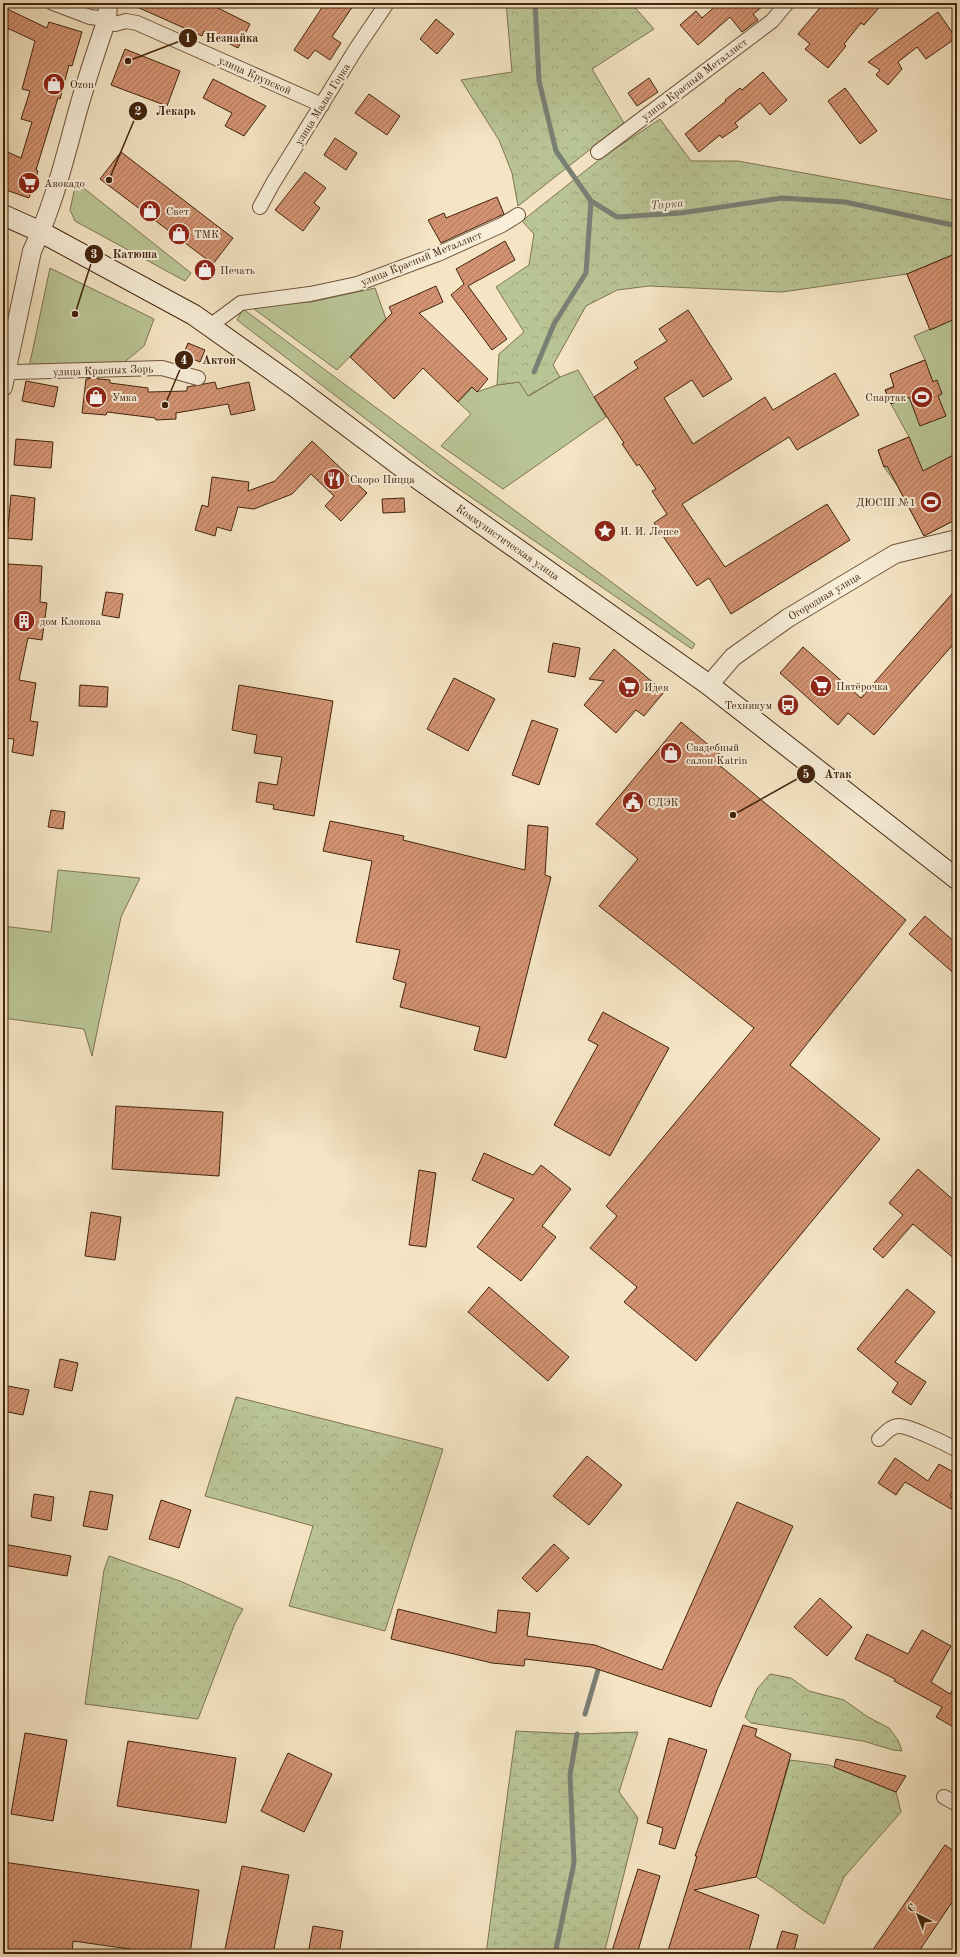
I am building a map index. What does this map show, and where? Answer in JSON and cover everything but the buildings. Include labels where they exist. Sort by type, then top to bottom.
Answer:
[{"type":"main road","name":"Коммунистическая улица","points":[[3,215],[42,232],[194,315],[210,326],[407,470],[709,685],[957,879]]},
{"type":"street","name":"улица Крупской","points":[[54,3],[90,16],[107,11],[115,24],[126,21],[137,23],[322,105]]},
{"type":"street","name":"улица Малая Горка","points":[[260,207],[273,183],[387,3]]},
{"type":"street","name":"улица Красный Металлист","points":[[598,152],[772,21],[787,3]]},
{"type":"street","points":[[4,379],[32,251],[42,232],[62,171],[75,120],[107,11]]},
{"type":"street","name":"улица Красный Металлист","points":[[210,326],[241,303],[310,294],[357,284],[438,254],[502,225],[518,214]]},
{"type":"street","name":"улица Красных Зорь","points":[[4,379],[14,372],[162,368],[198,378]]},
{"type":"street","name":"Огородная улица","points":[[709,685],[733,657],[788,618],[895,554],[957,539]]},
{"type":"street","points":[[879,1439],[888,1430],[900,1426],[940,1440],[957,1450]]},
{"type":"street","points":[[944,1797],[957,1804]]},
{"type":"green space","points":[[506,3],[631,3],[654,29],[592,69],[624,123],[518,206],[512,173],[499,140],[461,80],[512,72]]},
{"type":"green space","points":[[660,119],[691,161],[738,161],[957,201],[957,253],[907,274],[782,292],[649,286],[617,290],[586,306],[553,365],[560,377],[528,396],[519,382],[497,385],[499,354],[524,332],[496,287],[529,265],[534,234],[522,221],[604,156]]},
{"type":"green space","points":[[76,182],[191,273],[185,281],[75,221],[70,210]]},
{"type":"green space","name":"Спартак","points":[[957,253],[957,519],[924,536],[897,485],[884,467],[878,450],[909,437],[885,390],[894,386],[890,374],[925,360],[914,336],[930,329],[907,274]]},
{"type":"green space","points":[[50,268],[154,319],[144,346],[122,364],[29,367]]},
{"type":"green space","points":[[375,288],[386,319],[337,370],[250,306],[311,302]]},
{"type":"green space","points":[[243,309],[695,644],[692,649],[440,476],[237,320]]},
{"type":"green space","points":[[578,370],[606,417],[503,489],[441,446],[471,414],[458,402],[472,387],[477,392],[497,385],[519,382],[529,396],[560,377]]},
{"type":"green space","points":[[58,870],[140,878],[121,917],[92,1056],[84,1029],[3,1018],[3,926],[51,932]]},
{"type":"green space","points":[[236,1397],[443,1449],[385,1631],[289,1606],[313,1526],[205,1496]]},
{"type":"green space","points":[[109,1556],[180,1581],[243,1609],[235,1623],[198,1719],[85,1704],[104,1570]]},
{"type":"green space","points":[[770,1674],[791,1678],[809,1691],[844,1700],[868,1717],[889,1728],[898,1740],[902,1751],[893,1750],[863,1741],[751,1723],[745,1717],[757,1689]]},
{"type":"green space","points":[[516,1731],[577,1734],[638,1732],[619,1792],[638,1818],[604,1954],[486,1954]]},
{"type":"green space","points":[[790,1760],[829,1765],[896,1792],[901,1812],[844,1877],[824,1924],[756,1877]]},
{"type":"waterway","name":"Тарка","points":[[535,3],[539,81],[556,151],[591,201],[617,217],[681,213],[782,198],[845,202],[957,226]]},
{"type":"waterway","points":[[534,372],[554,324],[586,273],[591,201]]},
{"type":"waterway","points":[[585,1714],[598,1670]]},
{"type":"waterway","points":[[555,1954],[574,1863],[570,1775],[577,1734]]},
{"type":"place","name":"Незнайка","points":[[128,61]]},
{"type":"place","name":"Ozon","points":[[54,84]]},
{"type":"place","name":"Лекарь","points":[[109,180]]},
{"type":"place","name":"Авокадо","points":[[29,183]]},
{"type":"place","name":"Свет","points":[[150,211]]},
{"type":"place","name":"ТМК","points":[[179,234]]},
{"type":"place","name":"Печать","points":[[205,270]]},
{"type":"place","name":"Катюша","points":[[75,314]]},
{"type":"place","name":"Умка","points":[[96,397]]},
{"type":"place","name":"Спартак","points":[[922,397]]},
{"type":"place","name":"Актон","points":[[165,405]]},
{"type":"place","name":"Скоро Пицца","points":[[334,479]]},
{"type":"place","name":"ДЮСШ №1","points":[[931,502]]},
{"type":"place","name":"И. И. Лепсе","points":[[605,531]]},
{"type":"place","name":"дом Клокова","points":[[24,621]]},
{"type":"place","name":"Пятёрочка","points":[[821,686]]},
{"type":"place","name":"Идея","points":[[629,687]]},
{"type":"place","name":"Техникум","points":[[788,705]]},
{"type":"place","name":"Свадебный салон Katrin","points":[[671,753]]},
{"type":"place","name":"СДЭК","points":[[633,802]]},
{"type":"place","name":"Атак","points":[[733,815]]}]
